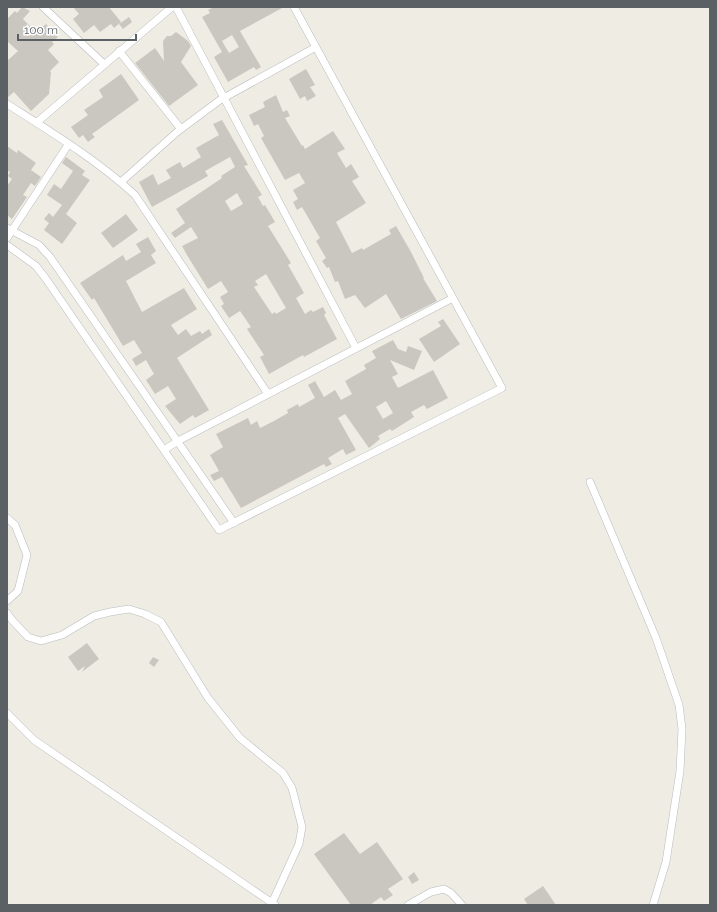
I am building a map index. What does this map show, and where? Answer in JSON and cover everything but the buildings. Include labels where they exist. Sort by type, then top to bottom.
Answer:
[{"type":"street","points":[[43,7],[104,64]]},
{"type":"street","points":[[36,123],[172,7]]},
{"type":"street","points":[[176,7],[225,97],[356,348]]},
{"type":"street","points":[[7,245],[36,266],[219,530],[502,388],[294,7]]},
{"type":"street","points":[[121,182],[181,129],[225,97],[316,47]]},
{"type":"street","points":[[119,51],[181,129]]},
{"type":"street","points":[[7,104],[121,182],[135,195],[268,394]]},
{"type":"street","points":[[7,238],[9,229],[68,145]]},
{"type":"street","points":[[9,229],[39,245],[50,257],[234,523]]},
{"type":"street","points":[[164,450],[178,441],[453,298]]},
{"type":"street","points":[[590,482],[656,638],[680,705],[682,729],[680,771],[666,862],[653,905]]},
{"type":"street","points":[[7,518],[15,525],[27,555],[18,591],[7,601]]},
{"type":"street","points":[[7,613],[28,637],[40,641],[62,635],[94,616],[110,612],[129,610],[145,614],[161,622],[212,704],[240,738],[283,773],[292,788],[302,826],[299,844],[274,904],[34,740],[7,712]]},
{"type":"street","points":[[408,905],[431,892],[444,889],[451,893],[462,905]]}]
